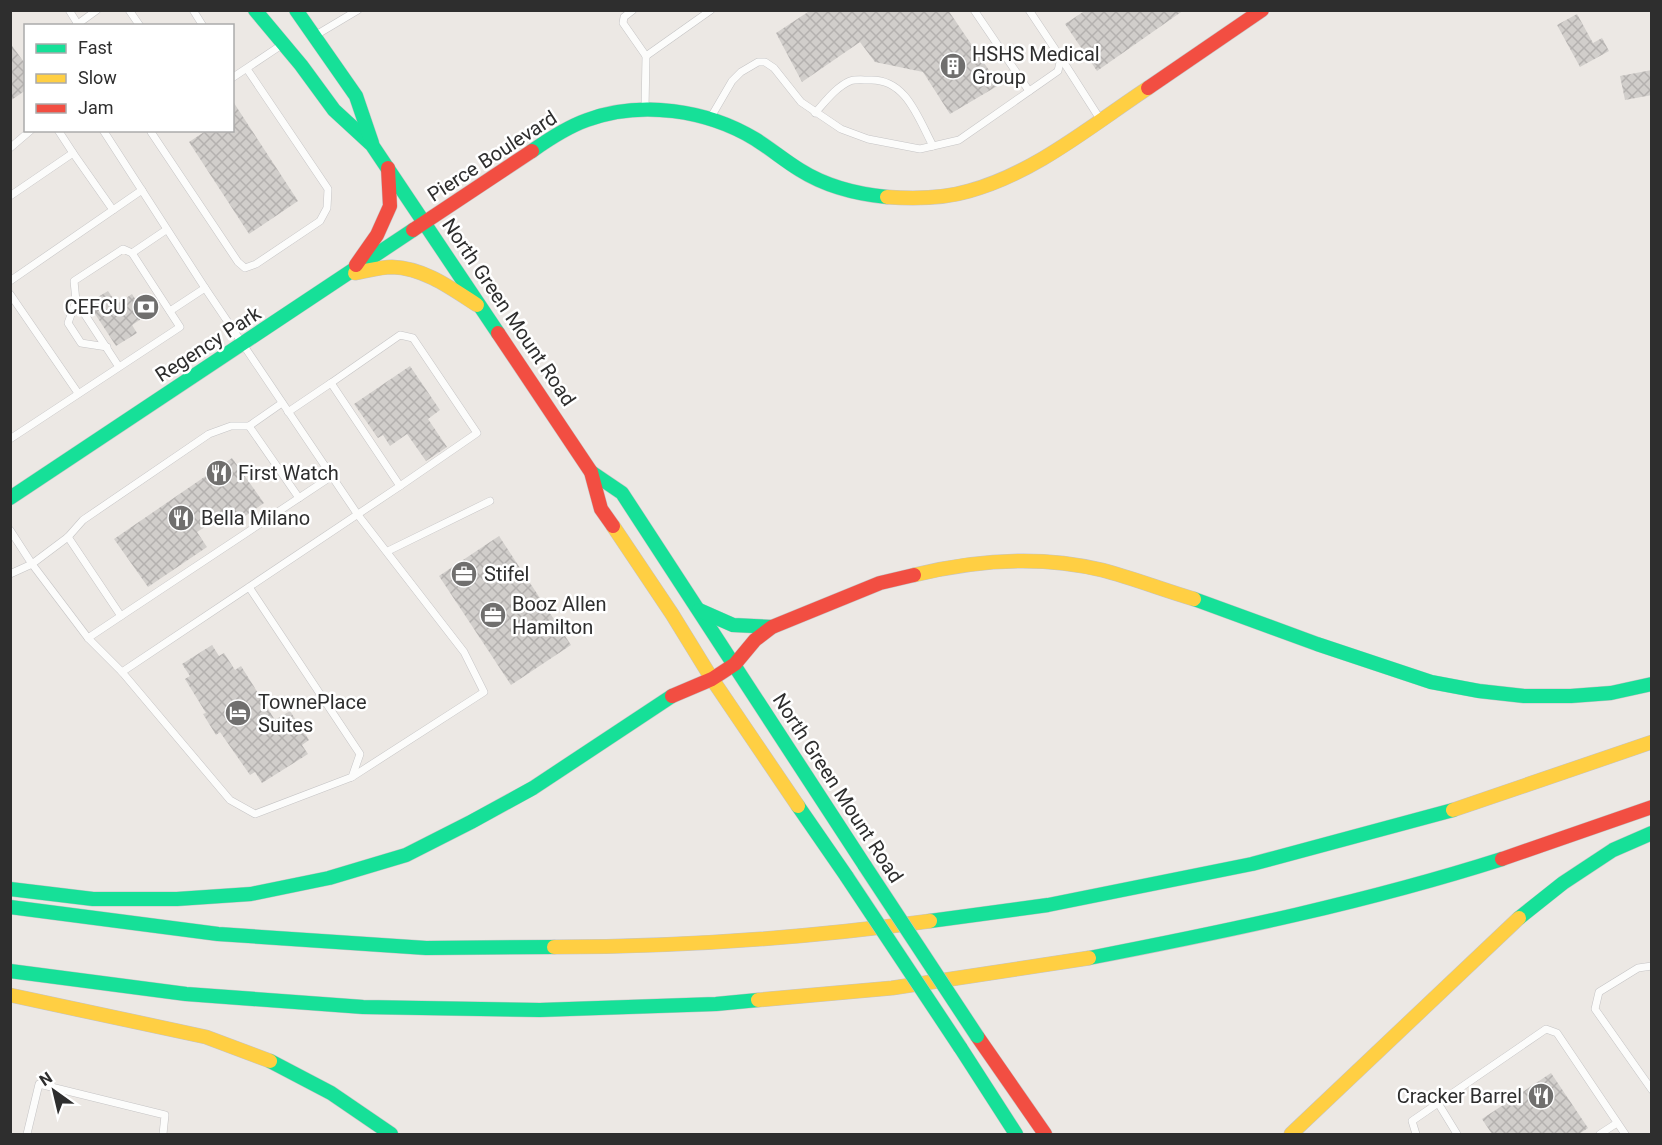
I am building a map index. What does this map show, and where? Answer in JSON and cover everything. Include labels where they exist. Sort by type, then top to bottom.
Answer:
[{"type":"main road","name":"North Green Mount Road","points":[[255,10],[334,110],[372,145],[426,223],[591,472],[601,509],[672,614],[712,679],[848,877],[1016,1134]]},
{"type":"main road","name":"North Green Mount Road","points":[[296,10],[356,96],[372,145]]},
{"type":"main road","name":"Pierce Boulevard","points":[[426,223],[557,134],[589,120],[626,112],[662,111],[710,119],[755,139],[803,172],[823,182],[854,191],[900,198],[946,196],[972,190],[1028,166],[1262,10]]},
{"type":"main road","points":[[350,274],[376,235],[390,206],[388,168]]},
{"type":"main road","name":"Regency Park","points":[[10,498],[426,223]]},
{"type":"main road","points":[[350,274],[392,267],[414,271],[440,281],[483,309]]},
{"type":"main road","name":"North Green Mount Road","points":[[591,472],[622,493],[864,866],[1045,1134]]},
{"type":"main road","points":[[10,889],[93,899],[177,899],[251,894],[329,878],[406,855],[533,788],[660,702],[712,679],[735,664],[755,640],[772,627],[880,583],[935,570],[1002,561],[1046,562],[1101,570],[1431,682],[1524,696],[1611,693],[1652,684]]},
{"type":"main road","points":[[699,610],[733,625],[772,627]]},
{"type":"main road","points":[[10,907],[69,917],[247,938],[435,950],[654,948],[774,940],[926,924],[1019,911],[1213,873],[1323,848],[1421,820],[1528,787],[1652,742]]},
{"type":"main road","points":[[10,970],[193,994],[314,1005],[409,1010],[644,1009],[769,1001],[1022,972],[1239,930],[1416,885],[1533,849],[1652,807]]},
{"type":"main road","points":[[1291,1134],[1525,913],[1613,850],[1652,832]]},
{"type":"main road","points":[[10,995],[218,1040],[263,1058],[308,1080],[391,1134]]},
{"type":"lane","points":[[69,10],[76,24]]},
{"type":"lane","points":[[78,24],[97,10]]},
{"type":"lane","points":[[129,10],[139,24]]},
{"type":"lane","points":[[193,10],[202,24]]},
{"type":"lane","points":[[314,36],[358,10]]},
{"type":"lane","points":[[633,10],[624,17],[623,23],[645,56],[645,111]]},
{"type":"lane","points":[[645,56],[711,10]]},
{"type":"lane","points":[[975,10],[1029,92]]},
{"type":"lane","points":[[1033,12],[1101,119]]},
{"type":"lane","points":[[234,74],[247,69],[283,44]]},
{"type":"lane","points":[[710,119],[732,81],[741,72],[758,62],[765,62],[774,68],[801,102],[841,129],[868,139],[920,149],[959,140],[1058,71],[1061,58]]},
{"type":"lane","points":[[152,132],[238,262],[245,268],[256,264],[320,221],[327,208],[328,189],[247,69]]},
{"type":"lane","points":[[815,112],[837,90],[852,80],[882,79],[897,87],[910,102],[933,146]]},
{"type":"lane","points":[[10,148],[29,132]]},
{"type":"lane","points":[[59,132],[113,210]]},
{"type":"lane","points":[[10,530],[32,564],[88,638],[122,672],[230,800],[255,814],[352,777],[484,692],[464,652],[358,515],[166,230],[104,132]]},
{"type":"lane","points":[[10,196],[73,153]]},
{"type":"lane","points":[[10,281],[142,190]]},
{"type":"lane","points":[[132,254],[166,230]]},
{"type":"lane","points":[[10,439],[180,327],[132,254],[123,249],[74,281],[76,301],[68,323],[81,344],[107,347]]},
{"type":"lane","points":[[170,310],[205,288]]},
{"type":"lane","points":[[10,294],[78,393]]},
{"type":"lane","points":[[76,301],[119,367]]},
{"type":"lane","points":[[122,672],[477,433],[413,338],[400,335],[288,412]]},
{"type":"lane","points":[[331,383],[400,486]]},
{"type":"lane","points":[[10,574],[32,564],[68,537],[82,520],[209,434],[231,426],[249,426],[282,404]]},
{"type":"lane","points":[[249,426],[298,498]]},
{"type":"lane","points":[[88,638],[332,476]]},
{"type":"lane","points":[[388,551],[490,501]]},
{"type":"lane","points":[[68,537],[121,616]]},
{"type":"lane","points":[[249,587],[360,754],[352,777]]},
{"type":"lane","points":[[1652,966],[1638,968],[1599,992],[1595,1009],[1652,1090]]},
{"type":"lane","points":[[1416,1134],[1412,1121],[1546,1029],[1557,1033],[1625,1134]]},
{"type":"lane","points":[[27,1134],[39,1084],[165,1114],[163,1134]]},
{"type":"lane","points":[[1437,1103],[1457,1134]]},
{"type":"lane","points":[[1600,1134],[1617,1123]]},
{"type":"building","name":"HSHS Medical Group","points":[[811,10],[948,10],[999,85],[950,114],[923,72],[875,62],[860,42],[802,82],[776,33]]},
{"type":"building","points":[[1086,10],[1184,10],[1097,71],[1065,24]]},
{"type":"building","points":[[1577,14],[1593,43],[1602,38],[1609,51],[1580,67],[1557,25]]},
{"type":"building","points":[[10,43],[24,62],[24,91],[10,101]]},
{"type":"building","points":[[1652,70],[1652,95],[1625,100],[1620,76]]},
{"type":"building","points":[[234,103],[298,201],[249,234],[189,142],[204,132],[234,132]]},
{"type":"building","points":[[108,291],[117,304],[132,294],[146,316],[132,325],[137,333],[116,346],[88,303]]},
{"type":"building","points":[[410,366],[440,410],[428,419],[447,447],[426,461],[407,434],[390,446],[383,435],[378,438],[354,404]]},
{"type":"building","name":"Bella Milano","points":[[232,458],[264,503],[234,524],[226,513],[197,532],[207,547],[148,587],[114,539]]},
{"type":"building","points":[[499,536],[571,645],[511,685],[439,576]]},
{"type":"building","name":"TownePlace Suites","points":[[212,645],[219,656],[224,653],[235,670],[241,666],[275,720],[290,711],[309,740],[302,745],[308,754],[262,783],[255,772],[250,775],[220,732],[216,735],[203,714],[206,713],[185,679],[190,676],[182,664]]},
{"type":"building","name":"Cracker Barrel","points":[[1551,1073],[1588,1128],[1579,1134],[1492,1134],[1482,1119]]},
{"type":"traffic: fast","points":[[255,10],[301,65],[334,110],[372,145],[498,333]]},
{"type":"traffic: fast","points":[[296,10],[356,96],[372,143]]},
{"type":"traffic: fast","points":[[532,151],[572,126],[608,114],[629,110],[673,111],[695,115],[736,129],[821,181],[853,192],[887,197]]},
{"type":"traffic: fast","points":[[10,498],[413,230]]},
{"type":"traffic: fast","points":[[591,472],[622,493],[865,866]]},
{"type":"traffic: fast","points":[[1194,599],[1317,644],[1431,682],[1479,691],[1524,696],[1571,696],[1611,693],[1652,684]]},
{"type":"traffic: fast","points":[[699,610],[733,625],[772,627]]},
{"type":"traffic: fast","points":[[10,889],[93,899],[177,899],[251,894],[329,878],[406,855],[471,822],[533,788],[672,696]]},
{"type":"traffic: fast","points":[[798,806],[847,877]]},
{"type":"traffic: fast","points":[[930,921],[1048,905],[1252,864],[1453,810]]},
{"type":"traffic: fast","points":[[1519,918],[1563,883],[1613,850],[1652,833]]},
{"type":"traffic: fast","points":[[1089,958],[1349,902],[1502,859]]},
{"type":"traffic: fast","points":[[865,866],[977,1036]]},
{"type":"traffic: fast","points":[[847,877],[960,1047]]},
{"type":"traffic: fast","points":[[10,907],[218,934],[426,948],[554,947]]},
{"type":"traffic: fast","points":[[10,971],[186,994],[363,1007],[540,1010],[716,1004],[758,1000]]},
{"type":"traffic: fast","points":[[960,1047],[1016,1134]]},
{"type":"traffic: fast","points":[[270,1061],[331,1093],[391,1134]]},
{"type":"traffic: slow","points":[[887,197],[949,196],[1017,173],[1062,147],[1148,88]]},
{"type":"traffic: slow","points":[[355,273],[378,268],[404,268],[437,280],[477,305]]},
{"type":"traffic: slow","points":[[613,526],[798,806]]},
{"type":"traffic: slow","points":[[914,575],[984,563],[1055,562],[1102,570],[1194,599]]},
{"type":"traffic: slow","points":[[1453,810],[1652,742]]},
{"type":"traffic: slow","points":[[1291,1134],[1519,918]]},
{"type":"traffic: slow","points":[[554,947],[743,940],[930,921]]},
{"type":"traffic: slow","points":[[758,1000],[892,988],[1089,958]]},
{"type":"traffic: slow","points":[[10,995],[206,1037],[270,1061]]},
{"type":"traffic: jam","points":[[1148,88],[1262,10]]},
{"type":"traffic: jam","points":[[413,230],[532,151]]},
{"type":"traffic: jam","points":[[356,265],[377,235],[390,206],[388,168]]},
{"type":"traffic: jam","points":[[498,333],[591,472],[601,509],[613,526]]},
{"type":"traffic: jam","points":[[672,696],[712,679],[735,664],[755,640],[772,627],[880,583],[914,575]]},
{"type":"traffic: jam","points":[[1502,859],[1652,807]]},
{"type":"traffic: jam","points":[[977,1036],[1045,1134]]},
{"type":"place","name":"HSHS Medical Group","points":[[953,66]]},
{"type":"place","name":"CEFCU","points":[[146,307]]},
{"type":"place","name":"First Watch","points":[[219,473]]},
{"type":"place","name":"Bella Milano","points":[[181,518]]},
{"type":"place","name":"Stifel","points":[[464,574]]},
{"type":"place","name":"Booz Allen Hamilton","points":[[493,615]]},
{"type":"place","name":"TownePlace Suites","points":[[238,713]]},
{"type":"place","name":"Cracker Barrel","points":[[1541,1096]]}]
